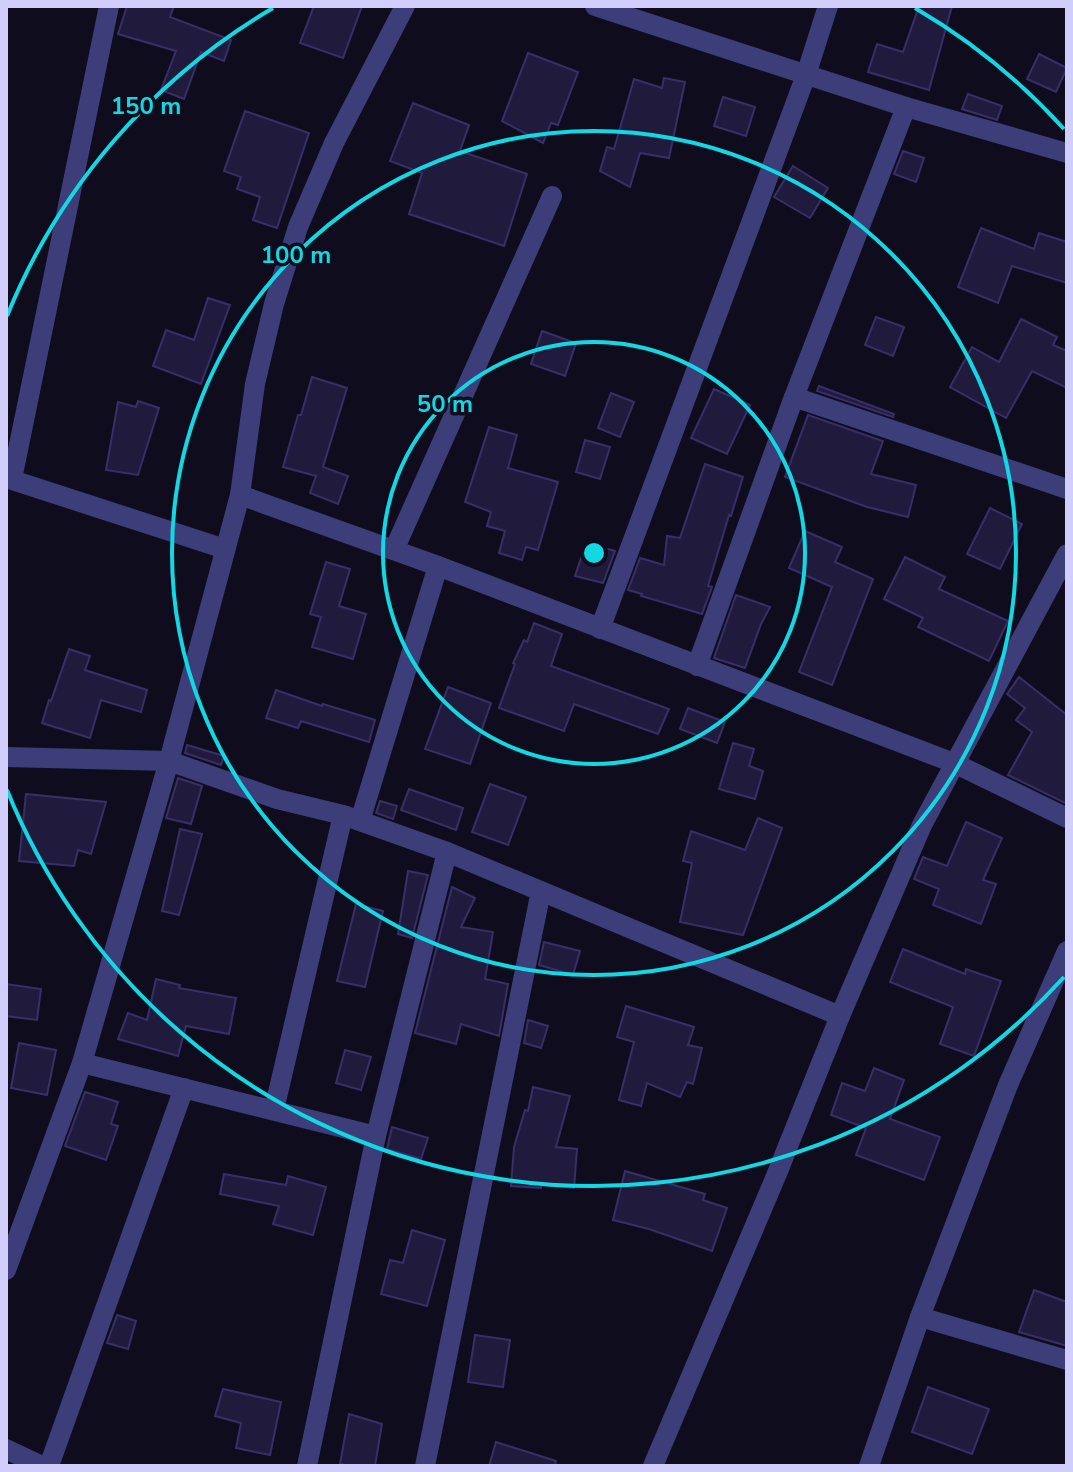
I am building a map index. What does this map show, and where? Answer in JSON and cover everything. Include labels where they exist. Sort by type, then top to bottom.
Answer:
[{"type":"street","points":[[109,6],[9,478],[225,549]]},
{"type":"street","points":[[6,1270],[82,1063],[169,761],[240,495],[255,384],[274,304],[298,227],[334,143],[405,6]]},
{"type":"street","points":[[595,6],[906,107],[1067,153]]},
{"type":"street","points":[[600,629],[806,75],[828,6]]},
{"type":"street","points":[[697,666],[794,397],[906,107]]},
{"type":"street","points":[[394,550],[552,196]]},
{"type":"street","points":[[794,397],[1067,489]]},
{"type":"street","points":[[240,495],[438,566],[954,763],[1067,818]]},
{"type":"street","points":[[653,1466],[922,825],[1067,554]]},
{"type":"street","points":[[274,1110],[352,818],[438,566]]},
{"type":"street","points":[[6,757],[169,761],[277,799],[352,818],[447,852],[840,1016]]},
{"type":"street","points":[[307,1466],[376,1136],[447,852]]},
{"type":"street","points":[[425,1466],[541,891]]},
{"type":"street","points":[[869,1466],[920,1317],[1008,1085],[1067,951]]},
{"type":"street","points":[[82,1063],[376,1136]]},
{"type":"street","points":[[49,1466],[184,1088]]},
{"type":"street","points":[[920,1317],[1067,1360]]},
{"type":"street","points":[[6,1449],[42,1466]]},
{"type":"building","points":[[127,6],[174,6],[170,17],[231,40],[224,61],[201,52],[184,99],[161,90],[176,51],[118,34]]},
{"type":"building","points":[[314,6],[362,6],[343,58],[300,43]]},
{"type":"building","points":[[919,6],[952,6],[929,90],[868,72],[877,44],[903,52]]},
{"type":"building","points":[[528,53],[578,72],[558,125],[551,123],[543,143],[502,121]]},
{"type":"building","points":[[1039,54],[1067,68],[1056,92],[1027,79]]},
{"type":"building","points":[[664,78],[685,82],[669,158],[640,153],[630,187],[600,171],[607,147],[614,149],[634,79],[662,88]]},
{"type":"building","points":[[968,94],[1002,106],[997,120],[962,109]]},
{"type":"building","points":[[723,97],[755,107],[746,136],[714,126]]},
{"type":"building","points":[[413,103],[469,125],[460,151],[527,174],[504,246],[409,214],[422,173],[390,161]]},
{"type":"building","points":[[245,111],[309,133],[277,228],[253,220],[260,197],[237,189],[241,177],[224,171]]},
{"type":"building","points":[[903,151],[924,158],[916,182],[894,174]]},
{"type":"building","points":[[793,166],[828,188],[810,218],[774,197]]},
{"type":"building","points":[[981,228],[1034,249],[1039,233],[1067,242],[1067,283],[1012,266],[998,303],[958,287]]},
{"type":"building","points":[[208,298],[230,305],[201,384],[153,366],[166,330],[194,340]]},
{"type":"building","points":[[876,317],[904,327],[893,356],[865,345]]},
{"type":"building","points":[[1021,319],[1057,337],[1053,345],[1067,351],[1067,388],[1032,371],[1006,418],[950,387],[972,347],[999,362]]},
{"type":"building","points":[[542,331],[576,343],[565,376],[531,364]]},
{"type":"building","points":[[312,377],[347,388],[323,467],[348,476],[338,504],[310,493],[316,476],[283,467]]},
{"type":"building","points":[[819,386],[894,414],[893,417],[817,391]]},
{"type":"building","points":[[714,389],[750,405],[727,454],[691,438]]},
{"type":"building","points":[[611,393],[634,402],[620,437],[598,428]]},
{"type":"building","points":[[138,401],[159,408],[138,475],[106,470],[118,402],[136,407]]},
{"type":"building","points":[[808,415],[883,441],[871,474],[916,485],[908,517],[867,507],[785,477]]},
{"type":"building","points":[[489,427],[517,435],[508,468],[558,482],[538,550],[526,547],[522,560],[499,553],[505,531],[487,526],[491,512],[465,502]]},
{"type":"building","points":[[585,440],[610,447],[600,479],[576,472]]},
{"type":"building","points":[[705,464],[743,477],[729,515],[708,586],[712,587],[702,614],[628,590],[640,558],[664,565],[667,536],[680,538]]},
{"type":"building","points":[[990,508],[1022,524],[1000,569],[967,554]]},
{"type":"building","points":[[805,531],[842,547],[835,562],[873,579],[832,685],[799,672],[832,587],[789,568]]},
{"type":"building","points":[[586,543],[615,551],[603,583],[575,576]]},
{"type":"building","points":[[905,557],[945,577],[939,589],[1008,621],[989,661],[918,627],[923,618],[884,599]]},
{"type":"building","points":[[326,562],[350,569],[339,606],[366,614],[353,659],[312,647],[321,617],[310,614]]},
{"type":"building","points":[[736,595],[770,607],[745,668],[714,658]]},
{"type":"building","points":[[534,623],[562,634],[551,666],[669,709],[658,734],[574,704],[564,731],[499,708],[513,663],[524,640],[527,642]]},
{"type":"building","points":[[69,649],[90,656],[85,670],[147,690],[141,712],[101,700],[90,738],[42,723]]},
{"type":"building","points":[[1019,677],[1067,715],[1067,804],[1008,775],[1032,732],[1016,720],[1025,708],[1007,694]]},
{"type":"building","points":[[448,687],[491,703],[470,764],[425,749]]},
{"type":"building","points":[[276,690],[375,720],[369,742],[301,721],[298,728],[266,718]]},
{"type":"building","points":[[688,708],[725,722],[717,743],[680,729]]},
{"type":"building","points":[[733,743],[754,749],[749,766],[763,771],[755,799],[719,789]]},
{"type":"building","points":[[187,745],[224,756],[221,765],[185,753]]},
{"type":"building","points":[[178,778],[202,786],[191,824],[166,818]]},
{"type":"building","points":[[490,784],[526,797],[508,845],[472,832]]},
{"type":"building","points":[[409,789],[463,808],[456,830],[401,810]]},
{"type":"building","points":[[26,794],[106,802],[91,854],[78,850],[74,866],[19,861]]},
{"type":"building","points":[[380,801],[397,806],[393,819],[376,813]]},
{"type":"building","points":[[758,818],[782,828],[743,935],[680,922],[692,863],[683,861],[691,831],[745,850]]},
{"type":"building","points":[[966,822],[1002,838],[983,880],[996,884],[981,924],[933,905],[939,889],[914,879],[923,857],[947,866]]},
{"type":"building","points":[[180,829],[202,834],[179,915],[162,911]]},
{"type":"building","points":[[408,871],[428,875],[412,938],[398,934]]},
{"type":"building","points":[[452,887],[475,898],[461,927],[493,932],[485,979],[508,984],[499,1036],[461,1024],[456,1044],[415,1033]]},
{"type":"building","points":[[356,904],[383,911],[365,987],[337,981]]},
{"type":"building","points":[[544,942],[580,951],[573,975],[539,965]]},
{"type":"building","points":[[903,949],[965,974],[966,969],[1001,981],[974,1056],[940,1044],[953,1007],[890,982]]},
{"type":"building","points":[[156,979],[180,985],[179,988],[236,998],[229,1034],[186,1026],[178,1056],[118,1039],[128,1013],[147,1020]]},
{"type":"building","points":[[6,984],[41,989],[37,1020],[6,1016]]},
{"type":"building","points":[[626,1006],[694,1027],[688,1045],[702,1048],[693,1084],[687,1082],[680,1097],[647,1083],[641,1106],[619,1100],[634,1042],[617,1037]]},
{"type":"building","points":[[528,1020],[548,1026],[541,1048],[524,1043]]},
{"type":"building","points":[[19,1043],[56,1050],[47,1095],[11,1088]]},
{"type":"building","points":[[345,1050],[371,1057],[361,1090],[336,1083]]},
{"type":"building","points":[[874,1068],[904,1080],[890,1119],[940,1137],[924,1180],[856,1155],[866,1128],[831,1115],[842,1083],[865,1091]]},
{"type":"building","points":[[533,1087],[570,1096],[556,1147],[577,1149],[574,1188],[511,1186],[514,1147],[525,1110],[528,1111]]},
{"type":"building","points":[[85,1092],[118,1102],[111,1124],[118,1126],[106,1160],[65,1146]]},
{"type":"building","points":[[392,1127],[428,1138],[421,1159],[387,1149]]},
{"type":"building","points":[[625,1171],[705,1194],[703,1200],[727,1208],[712,1251],[613,1220]]},
{"type":"building","points":[[224,1174],[286,1185],[288,1176],[326,1187],[313,1235],[273,1224],[279,1206],[220,1194]]},
{"type":"building","points":[[412,1230],[445,1240],[427,1306],[381,1294],[390,1260],[403,1263]]},
{"type":"building","points":[[1034,1290],[1067,1302],[1067,1346],[1019,1332]]},
{"type":"building","points":[[117,1315],[136,1321],[128,1349],[107,1343]]},
{"type":"building","points":[[475,1335],[510,1340],[503,1387],[468,1382]]},
{"type":"building","points":[[928,1387],[989,1409],[972,1454],[912,1432]]},
{"type":"building","points":[[223,1389],[281,1402],[270,1455],[236,1448],[241,1423],[215,1416]]},
{"type":"building","points":[[349,1414],[382,1424],[375,1466],[340,1464]]},
{"type":"building","points":[[496,1442],[556,1461],[555,1466],[489,1466]]}]
